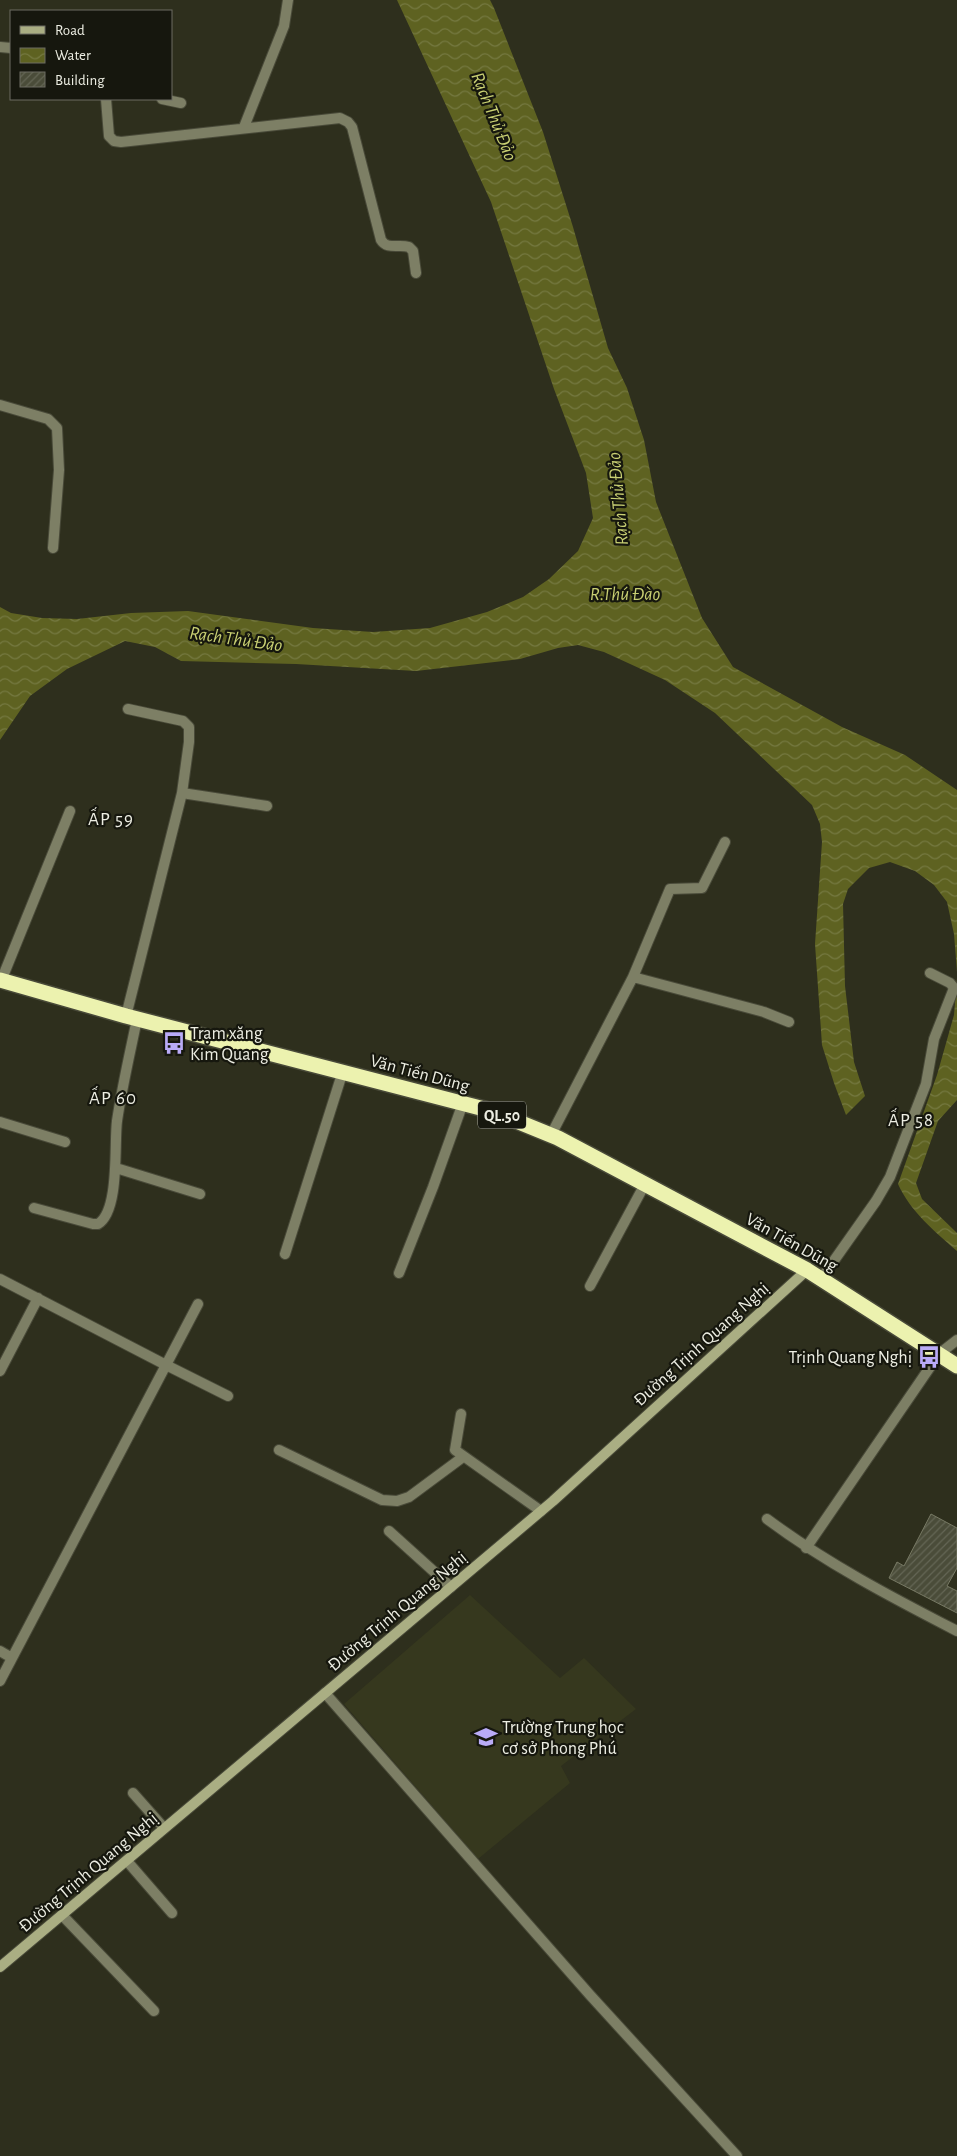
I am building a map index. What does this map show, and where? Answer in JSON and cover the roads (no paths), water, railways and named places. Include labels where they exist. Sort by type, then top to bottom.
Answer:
[{"type":"highway","name":"Văn Tiến Dũng","points":[[1,981],[132,1018],[492,1111],[551,1135],[807,1270],[957,1366]]},
{"type":"main road","name":"Đường Trịnh Quang Nghị","points":[[0,1968],[541,1511],[807,1270]]},
{"type":"street","points":[[244,127],[284,26],[288,0]]},
{"type":"street","points":[[106,100],[109,136],[114,141],[121,142],[244,127],[340,118],[348,122],[352,127],[381,240],[389,246],[409,246],[413,251],[416,273]]},
{"type":"street","points":[[167,100],[181,103]]},
{"type":"street","points":[[5,406],[48,419],[57,428],[59,448],[53,548]]},
{"type":"street","points":[[34,1208],[98,1224],[106,1215],[116,1168],[117,1123],[132,1018],[182,794],[189,742],[189,727],[183,721],[128,709]]},
{"type":"street","points":[[182,794],[267,806]]},
{"type":"street","points":[[1,981],[70,811]]},
{"type":"street","points":[[551,1135],[633,977],[670,889],[702,888],[725,842]]},
{"type":"street","points":[[821,1279],[863,1220],[890,1177],[926,1084],[934,1039],[954,988],[950,983],[930,973]]},
{"type":"street","points":[[633,977],[764,1012],[788,1022]]},
{"type":"street","points":[[285,1254],[343,1071]]},
{"type":"street","points":[[399,1273],[433,1188],[463,1103]]},
{"type":"street","points":[[0,1122],[65,1142]]},
{"type":"street","points":[[116,1168],[200,1194]]},
{"type":"street","points":[[590,1286],[644,1184]]},
{"type":"street","points":[[0,1279],[228,1396]]},
{"type":"street","points":[[0,1371],[38,1298]]},
{"type":"street","points":[[0,1680],[198,1304]]},
{"type":"street","points":[[806,1548],[939,1354],[957,1340]]},
{"type":"street","points":[[460,1414],[455,1450],[541,1511]]},
{"type":"street","points":[[279,1450],[382,1500],[397,1501],[409,1497],[463,1456]]},
{"type":"street","points":[[767,1519],[806,1548],[957,1631]]},
{"type":"street","points":[[389,1531],[451,1587]]},
{"type":"street","points":[[0,1652],[12,1658]]},
{"type":"street","points":[[325,1693],[590,1995],[736,2156]]},
{"type":"street","points":[[133,1793],[164,1828]]},
{"type":"street","points":[[127,1861],[172,1912]]},
{"type":"street","points":[[62,1915],[154,2011]]},
{"type":"water","name":"R.Thú Đào","points":[[397,0],[490,0],[543,132],[608,348],[627,388],[644,440],[656,502],[702,618],[733,667],[842,727],[905,755],[957,790],[957,972],[954,934],[947,902],[934,885],[915,871],[890,862],[869,868],[848,889],[843,904],[845,986],[854,1062],[865,1096],[846,1115],[822,1045],[815,944],[822,842],[820,824],[812,805],[715,713],[665,680],[604,652],[578,645],[558,648],[520,659],[416,671],[296,664],[181,661],[155,647],[125,641],[67,669],[30,696],[0,740],[0,607],[11,613],[42,618],[77,619],[131,613],[188,611],[313,628],[373,632],[430,628],[487,612],[523,597],[549,579],[578,551],[593,518],[586,473],[554,389],[491,202]]},
{"type":"water","points":[[957,978],[957,1100],[938,1121],[916,1183],[922,1199],[957,1233],[957,1251],[916,1212],[898,1184],[937,1075],[954,1015]]},
{"type":"place","name":"Trạm xăng Kim Quang","points":[[174,1043]]},
{"type":"place","name":"Trịnh Quang Nghị","points":[[929,1357]]},
{"type":"place","name":"Trường Trung học cơ sở Phong Phú","points":[[486,1737]]},
{"type":"district","name":"ẤP 59","points":[[111,818]]},
{"type":"district","name":"ẤP 60","points":[[113,1097]]},
{"type":"district","name":"ẤP 58","points":[[911,1119]]},
{"type":"water label","name":"Rạch Thủ Đảo","points":[[495,116]]},
{"type":"water label","name":"Rạch Thủ Đảo","points":[[617,499]]},
{"type":"water label","name":"Rạch Thủ Đảo","points":[[236,638]]}]
